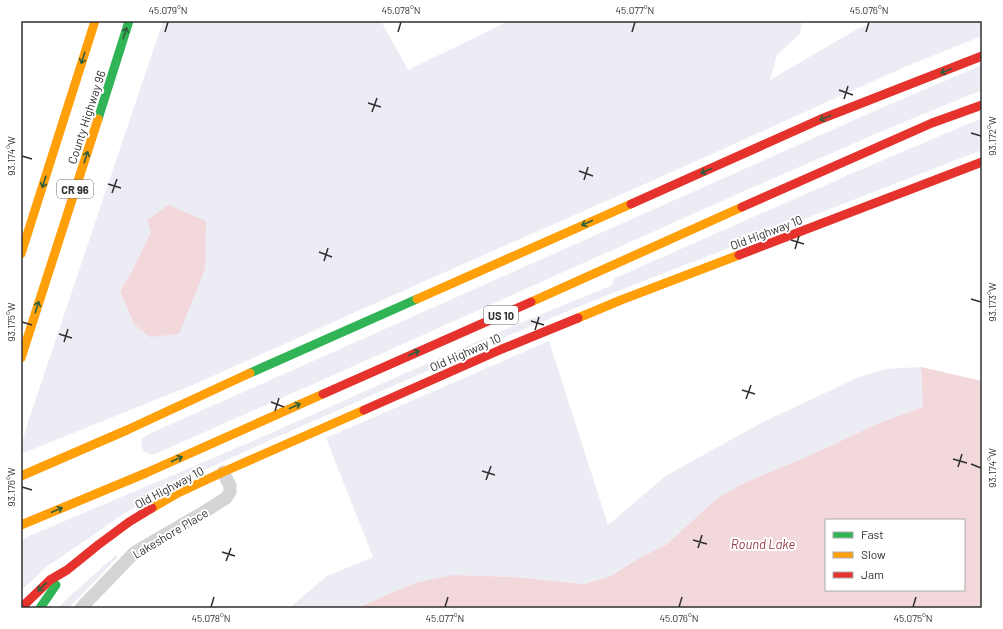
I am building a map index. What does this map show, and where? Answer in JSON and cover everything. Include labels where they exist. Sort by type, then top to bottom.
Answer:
[{"type":"main road","name":"County Highway 96","points":[[21,254],[95,21]]},
{"type":"main road","name":"County Highway 96","points":[[21,358],[130,21]]},
{"type":"main road","points":[[21,476],[821,119],[982,56]]},
{"type":"main road","name":"US 10","points":[[21,525],[160,466],[932,123],[982,105]]},
{"type":"main road","name":"Old Highway 10","points":[[21,608],[50,580],[67,570],[98,544],[129,522],[176,494],[223,472],[494,352],[621,300],[982,162]]},
{"type":"main road","name":"Old Highway 10","points":[[40,608],[67,570]]},
{"type":"street","name":"Lakeshore Place","points":[[81,608],[134,552],[226,498],[230,492],[230,486],[223,472]]},
{"type":"shaded area","points":[[163,21],[381,21],[408,70],[509,21],[802,21],[800,34],[777,55],[770,80],[859,28],[877,21],[982,21],[982,36],[907,66],[195,384],[21,454],[21,446]],"holes":[[[151,232],[134,324],[120,291],[132,271]]]},
{"type":"shaded area","points":[[982,65],[982,90],[887,129],[742,192],[155,454],[149,454],[143,451],[141,445],[142,439],[151,433],[879,109]]},
{"type":"shaded area","points":[[982,118],[982,150],[610,294],[493,342],[259,445],[170,486],[125,513],[45,568],[21,591],[21,541],[27,537],[248,443],[486,338],[611,286],[615,278]]},
{"type":"shaded area","points":[[549,341],[608,525],[667,475],[763,422],[859,377],[885,369],[921,367],[923,407],[879,423],[813,454],[742,484],[716,499],[667,544],[636,560],[611,576],[584,584],[515,577],[453,575],[385,595],[358,608],[289,608],[327,576],[373,557],[326,438]]},
{"type":"shaded area","points":[[116,555],[118,557],[69,608],[58,608],[70,596]]},
{"type":"water","points":[[168,205],[206,221],[205,269],[179,334],[150,337],[134,324],[120,291],[132,271],[151,232],[147,220]]},
{"type":"water","name":"Round Lake","points":[[921,367],[982,381],[982,608],[358,608],[415,583],[453,575],[515,577],[584,584],[611,576],[636,560],[667,544],[716,499],[742,484],[813,454],[879,423],[923,407]]},
{"type":"traffic: fast","points":[[98,119],[129,21]]},
{"type":"traffic: fast","points":[[250,373],[417,299]]},
{"type":"traffic: fast","points":[[40,608],[56,585]]},
{"type":"traffic: slow","points":[[21,254],[95,21]]},
{"type":"traffic: slow","points":[[21,358],[98,119]]},
{"type":"traffic: slow","points":[[417,299],[631,204]]},
{"type":"traffic: slow","points":[[531,302],[742,207]]},
{"type":"traffic: slow","points":[[578,318],[739,255]]},
{"type":"traffic: slow","points":[[21,476],[127,430],[250,373]]},
{"type":"traffic: slow","points":[[21,525],[146,473],[323,394]]},
{"type":"traffic: slow","points":[[152,508],[176,494],[223,472],[364,410]]},
{"type":"traffic: jam","points":[[631,204],[821,119],[982,56]]},
{"type":"traffic: jam","points":[[742,207],[932,123],[982,105]]},
{"type":"traffic: jam","points":[[739,255],[982,162]]},
{"type":"traffic: jam","points":[[323,394],[531,302]]},
{"type":"traffic: jam","points":[[364,410],[502,349],[578,318]]},
{"type":"traffic: jam","points":[[21,608],[50,580],[67,570],[129,522],[152,508]]}]
